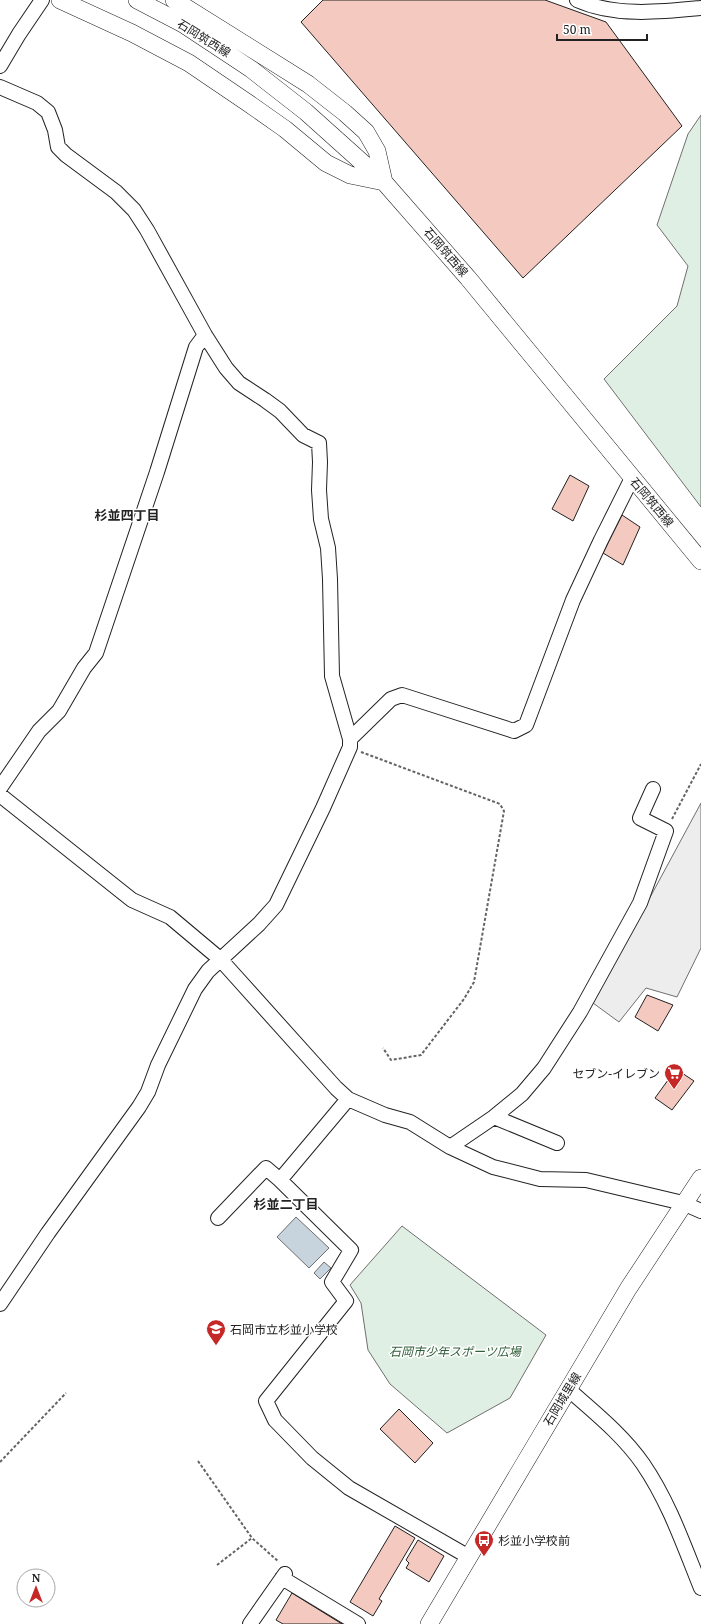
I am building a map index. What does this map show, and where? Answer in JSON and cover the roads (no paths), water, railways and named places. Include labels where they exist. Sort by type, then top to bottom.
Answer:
[{"type":"main road","points":[[60,0],[132,33],[189,63],[285,129],[326,163],[350,175],[384,182],[377,151],[366,132],[345,113],[308,84],[174,0]]},
{"type":"main road","name":"石岡筑西線","points":[[137,0],[183,24],[251,68],[318,123],[384,182],[468,278],[701,561]]},
{"type":"main road","name":"石岡城里線","points":[[429,1624],[628,1289],[683,1203],[701,1178]]},
{"type":"street","points":[[0,66],[42,0]]},
{"type":"street","points":[[577,0],[603,9],[658,12],[701,8]]},
{"type":"street","points":[[0,87],[37,103],[48,112],[55,130],[58,147],[66,155],[116,192],[134,210],[226,368],[240,383],[280,411],[303,435],[318,444],[320,462],[319,490],[321,519],[328,548],[330,579],[332,676],[350,743]]},
{"type":"street","points":[[0,788],[38,732],[59,711],[84,668],[96,653],[157,472],[196,347],[205,334]]},
{"type":"street","points":[[0,1304],[56,1221],[139,1107],[148,1092],[158,1065],[195,989],[208,971],[259,924],[276,905],[323,808],[350,743],[391,699],[402,695],[514,731],[526,726],[573,600],[632,478]]},
{"type":"street","points":[[450,1147],[494,1117],[522,1094],[544,1068],[580,1012],[640,902],[666,831],[640,818],[653,789]]},
{"type":"street","points":[[0,795],[132,900],[170,917],[220,959],[336,1088],[348,1099],[385,1115],[410,1122],[450,1147],[494,1167],[540,1179],[586,1180],[683,1203],[701,1211]]},
{"type":"street","points":[[280,1180],[348,1099]]},
{"type":"street","points":[[494,1117],[557,1143]]},
{"type":"street","points":[[218,1218],[266,1168],[351,1250],[332,1282],[346,1302],[266,1401],[275,1420],[312,1458],[349,1488],[469,1557]]},
{"type":"street","points":[[568,1389],[609,1425],[642,1463],[660,1491],[672,1516],[701,1588]]},
{"type":"street","points":[[250,1624],[283,1576],[358,1624]]},
{"type":"place","name":"セブン-イレブン","points":[[674,1090]]},
{"type":"place","name":"石岡市立杉並小学校","points":[[216,1346]]},
{"type":"place","name":"杉並小学校前","points":[[484,1557]]},
{"type":"district","name":"杉並四丁目","points":[[127,515]]},
{"type":"district","name":"杉並二丁目","points":[[286,1204]]},
{"type":"park label","name":"石岡市少年スポーツ広場","points":[[455,1351]]}]
